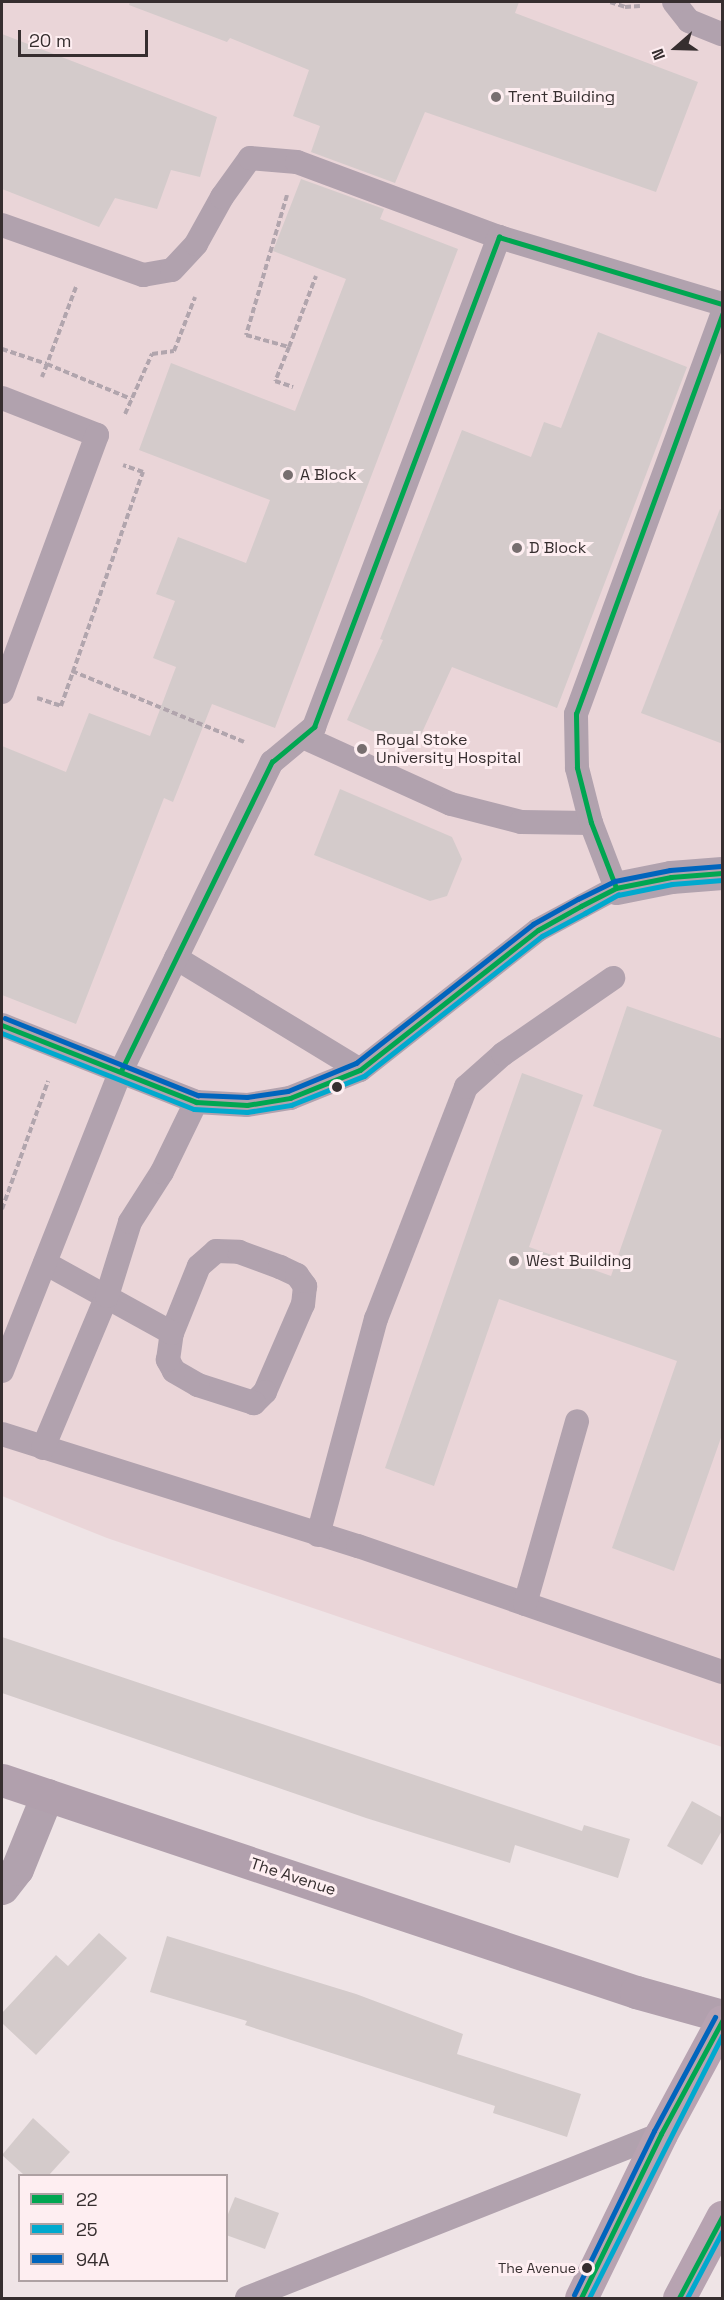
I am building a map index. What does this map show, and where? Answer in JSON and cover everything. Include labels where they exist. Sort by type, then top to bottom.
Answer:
[{"type":"highway","points":[[581,2298],[661,2134],[723,2021]]},
{"type":"highway","points":[[679,2298],[723,2217]]},
{"type":"street","points":[[616,888],[671,877],[723,873]]},
{"type":"street","name":"The Avenue","points":[[2,1780],[636,1992],[723,2016]]},
{"type":"street","points":[[2,1888],[17,1869],[47,1795]]},
{"type":"lane","points":[[674,2],[688,21],[723,34]]},
{"type":"lane","points":[[2,225],[86,258],[143,275],[172,270],[190,250],[250,158],[297,162],[499,237],[723,304]]},
{"type":"lane","points":[[2,1371],[121,1071],[272,762],[314,727],[499,237]]},
{"type":"lane","points":[[2,1025],[196,1102],[247,1105],[290,1098],[360,1071],[538,930],[616,888],[591,823],[577,768],[576,714],[723,314]]},
{"type":"lane","points":[[2,398],[97,435],[3,690]]},
{"type":"lane","points":[[303,737],[451,804],[520,822],[591,823]]},
{"type":"lane","points":[[176,958],[360,1071]]},
{"type":"lane","points":[[318,1535],[376,1319],[466,1087],[503,1054],[613,978]]},
{"type":"lane","points":[[44,1448],[107,1296],[130,1222],[162,1172],[196,1102]]},
{"type":"lane","points":[[216,1251],[239,1252],[280,1267],[297,1275],[304,1286],[303,1304],[265,1392],[254,1403],[198,1385],[174,1371],[168,1360],[172,1333],[199,1266],[216,1251]]},
{"type":"lane","points":[[45,1263],[172,1333]]},
{"type":"lane","points":[[525,1604],[577,1420]]},
{"type":"lane","points":[[2,1434],[318,1535],[723,1672]]},
{"type":"lane","points":[[247,2298],[661,2134]]},
{"type":"path","points":[[289,347],[246,335],[297,162]]},
{"type":"path","points":[[121,422],[152,354],[174,351],[201,282],[190,250]]},
{"type":"path","points":[[86,258],[48,364],[131,399]]},
{"type":"path","points":[[293,387],[275,381],[316,276]]},
{"type":"path","points":[[3,690],[61,706],[143,472],[123,468],[123,457]]},
{"type":"path","points":[[72,671],[279,756]]},
{"type":"path","points":[[2,1209],[19,1170],[58,1048]]},
{"type":"shaded area","name":"Royal Stoke University Hospital","points":[[2,2],[722,2],[722,1747],[107,1538],[2,1496]]},
{"type":"building","name":"Trent Building","points":[[130,2],[519,2],[515,13],[698,82],[656,192],[425,112],[395,183],[311,152],[320,126],[293,116],[309,70],[230,38],[227,42],[129,5]]},
{"type":"building","points":[[2,34],[217,117],[200,177],[171,170],[157,209],[115,198],[99,227],[2,189]]},
{"type":"building","name":"A Block","points":[[301,179],[384,209],[380,219],[458,249],[275,728],[212,704],[173,802],[164,798],[76,1024],[2,995],[2,746],[66,772],[89,713],[150,736],[176,667],[153,658],[175,601],[156,594],[178,537],[246,563],[270,500],[139,450],[171,363],[295,411],[346,279],[273,251]]},
{"type":"building","name":"D Block","points":[[598,332],[687,367],[557,708],[452,667],[414,750],[347,720],[383,640],[380,639],[462,430],[531,457],[544,422],[561,428]]},
{"type":"building","points":[[720,509],[723,510],[723,744],[641,713]]},
{"type":"building","points":[[340,789],[452,837],[462,859],[447,896],[430,901],[314,855]]},
{"type":"building","name":"West Building","points":[[627,1006],[723,1039],[723,1432],[674,1571],[612,1548],[677,1361],[499,1299],[434,1486],[385,1468],[522,1073],[583,1095],[529,1247],[611,1276],[662,1130],[593,1106]]},
{"type":"building","points":[[2,1637],[582,1831],[584,1825],[630,1839],[618,1878],[515,1845],[510,1863],[366,1818],[2,1693]]},
{"type":"building","points":[[692,1801],[723,1818],[723,1829],[702,1865],[667,1846]]},
{"type":"building","points":[[99,1933],[127,1958],[36,2055],[2,2023],[2,2013],[56,1955],[68,1966]]},
{"type":"building","points":[[167,1936],[356,1994],[463,2034],[457,2054],[581,2094],[567,2137],[493,2113],[495,2106],[245,2025],[247,2021],[150,1992]]},
{"type":"building","points":[[33,2118],[70,2152],[50,2174],[23,2174],[2,2155]]},
{"type":"building","points":[[235,2197],[279,2213],[265,2249],[228,2236],[228,2214]]},
{"type":"transit line","name":"22","points":[[121,1071],[272,762],[314,727],[499,237],[722,304]]},
{"type":"transit line","name":"22","points":[[616,888],[591,823],[577,768],[576,714],[722,314]]},
{"type":"transit line","name":"94A","points":[[5,1018],[198,1095],[247,1097],[288,1091],[356,1063],[533,924],[578,899],[615,881],[670,870],[721,866]]},
{"type":"transit line","name":"22","points":[[2,1025],[196,1102],[247,1105],[290,1098],[360,1070],[538,930],[581,906],[616,888],[671,877],[722,873]]},
{"type":"transit line","name":"25","points":[[2,1033],[194,1109],[247,1112],[291,1105],[364,1076],[542,936],[618,895],[672,884],[722,880]]},
{"type":"transit line","name":"94A","points":[[574,2295],[654,2131],[715,2017]]},
{"type":"transit line","name":"22","points":[[581,2298],[661,2134],[722,2021]]},
{"type":"transit line","name":"25","points":[[589,2298],[722,2036]]},
{"type":"transit line","name":"22","points":[[679,2298],[722,2217]]},
{"type":"transit line","name":"25","points":[[687,2298],[722,2232]]},
{"type":"place","name":"Trent Building","points":[[496,97]]},
{"type":"place","name":"A Block","points":[[288,475]]},
{"type":"place","name":"D Block","points":[[517,548]]},
{"type":"place","name":"Royal Stoke University Hospital","points":[[362,749]]},
{"type":"place","name":"West Building","points":[[514,1261]]},
{"type":"place","name":"The Avenue","points":[[587,2268]]}]
